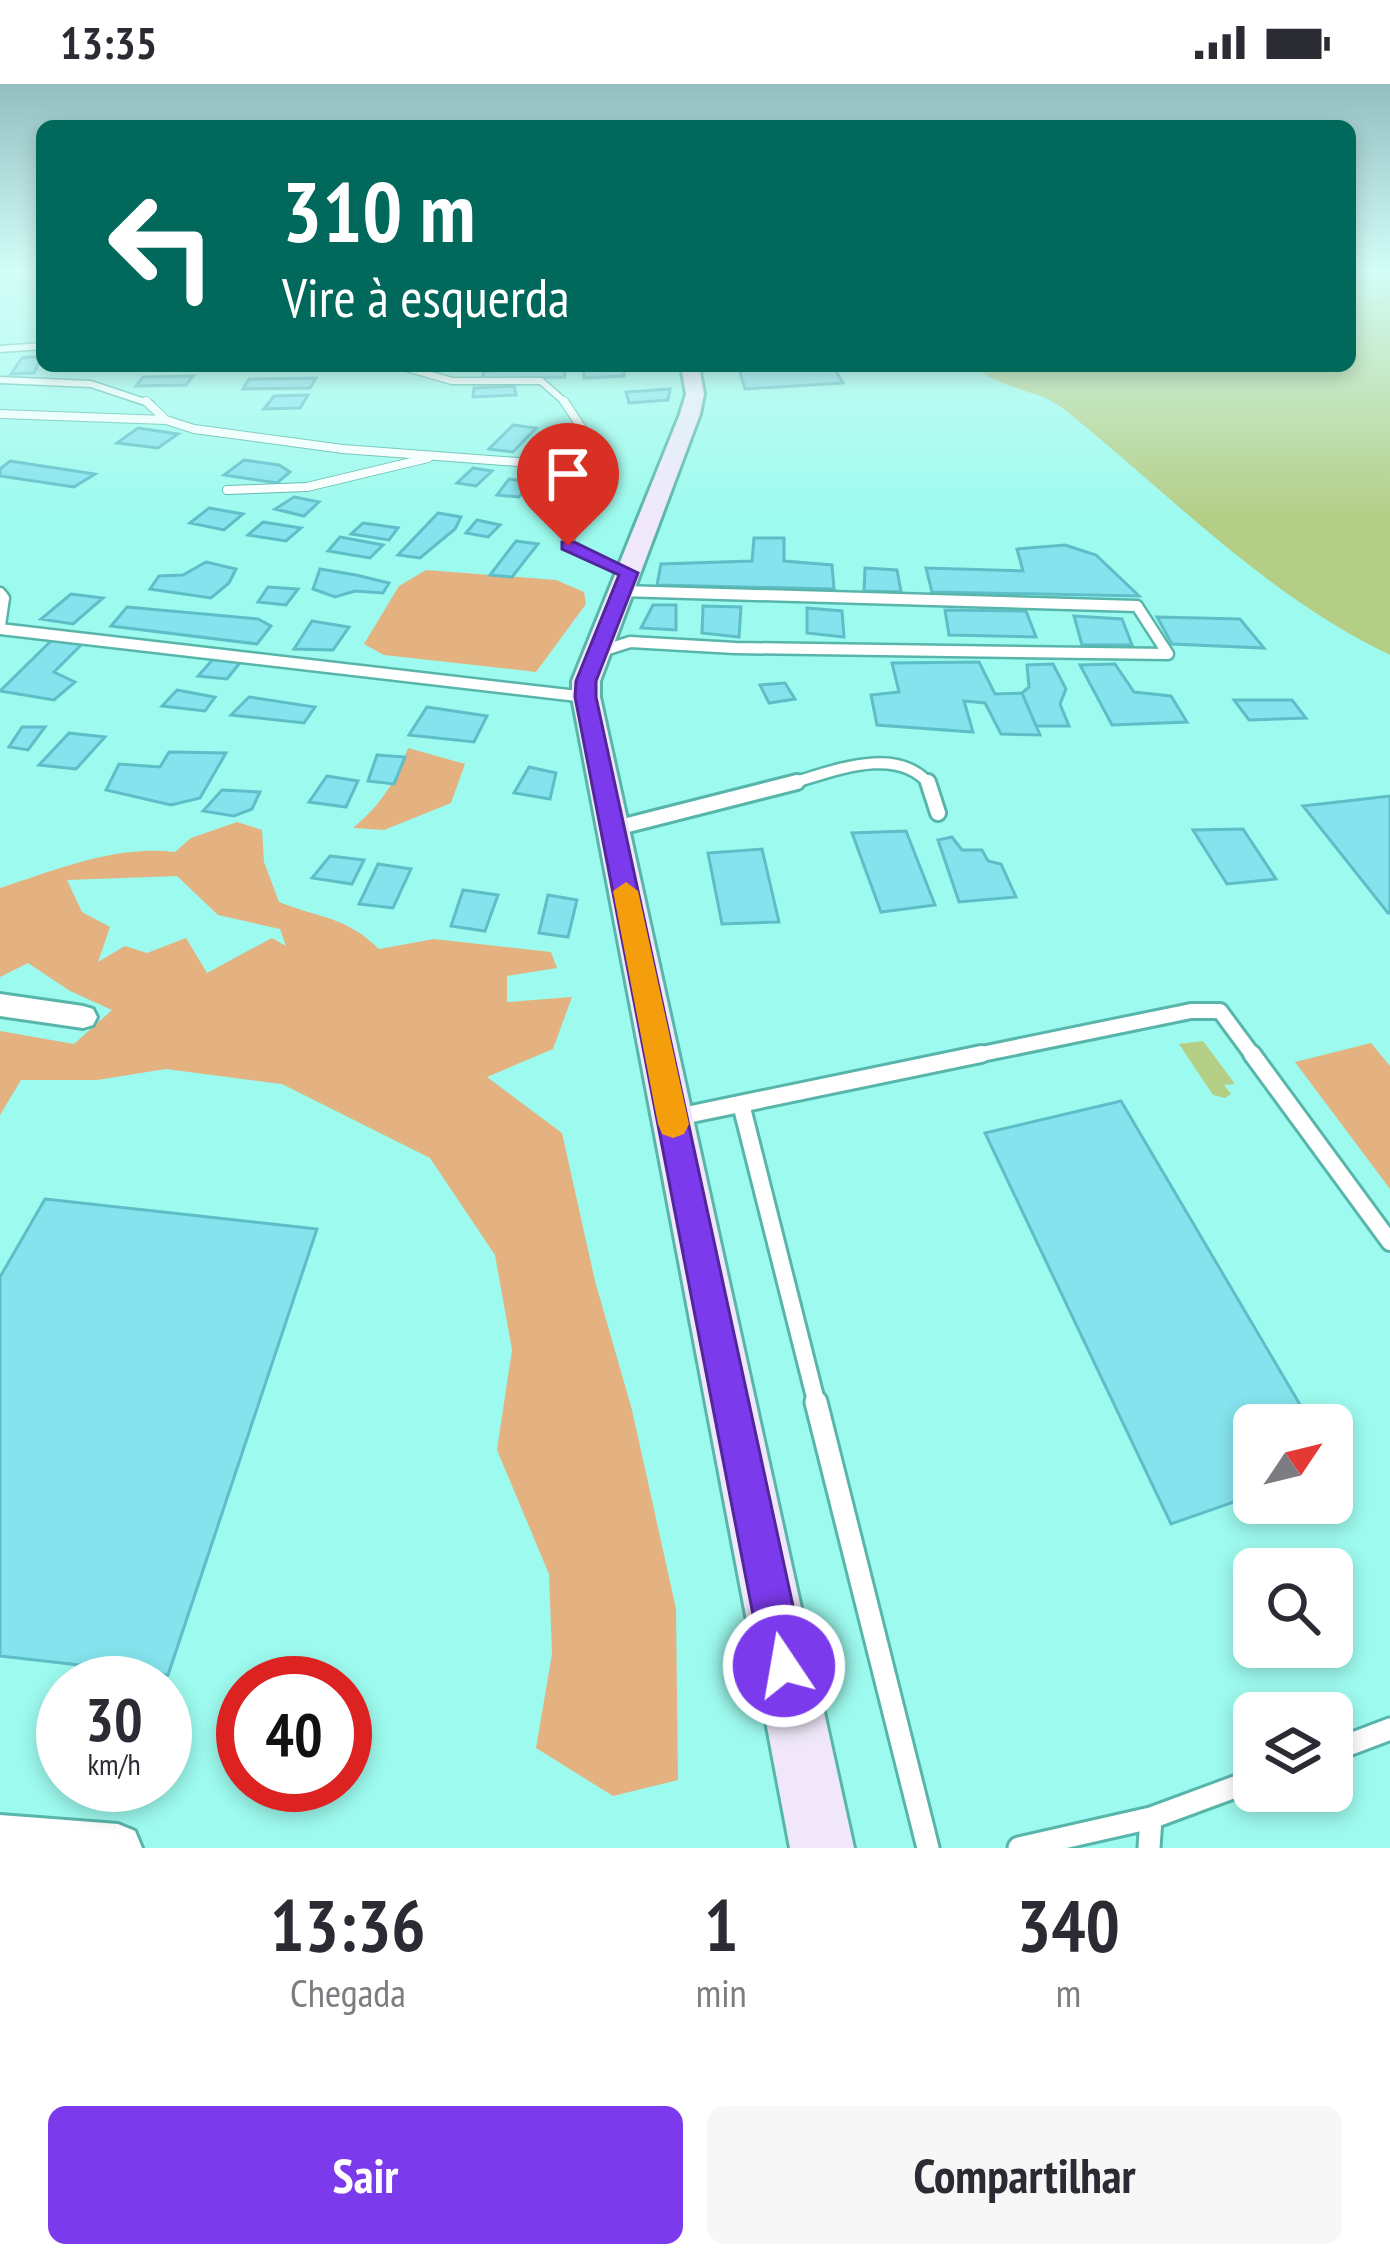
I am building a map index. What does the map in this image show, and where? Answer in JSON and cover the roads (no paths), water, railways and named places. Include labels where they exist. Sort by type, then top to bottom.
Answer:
[{"type":"street","points":[[691,372],[695,394],[690,414],[595,656],[586,697],[822,1848]]},
{"type":"street","points":[[0,1005],[83,1017]]},
{"type":"street","points":[[0,1839],[118,1848]]},
{"type":"lane","points":[[412,372],[454,384],[541,381],[571,408],[597,468],[568,546],[625,582],[1137,606],[1168,654],[735,648],[630,642],[595,656]]},
{"type":"lane","points":[[0,380],[112,388],[160,407],[166,420]]},
{"type":"lane","points":[[0,414],[166,420],[194,429],[279,440],[597,468]]},
{"type":"lane","points":[[227,490],[307,487],[434,456]]},
{"type":"lane","points":[[0,593],[4,598],[0,627],[586,697]]},
{"type":"lane","points":[[613,829],[873,762],[905,765],[923,776],[935,790],[938,813]]},
{"type":"lane","points":[[672,1118],[1191,1011],[1220,1010],[1390,1242]]},
{"type":"lane","points":[[741,1104],[928,1848]]},
{"type":"lane","points":[[1353,1742],[1390,1729]]},
{"type":"lane","points":[[1018,1848],[1151,1818],[1233,1788]]},
{"type":"lane","points":[[1149,1848],[1151,1818]]}]
